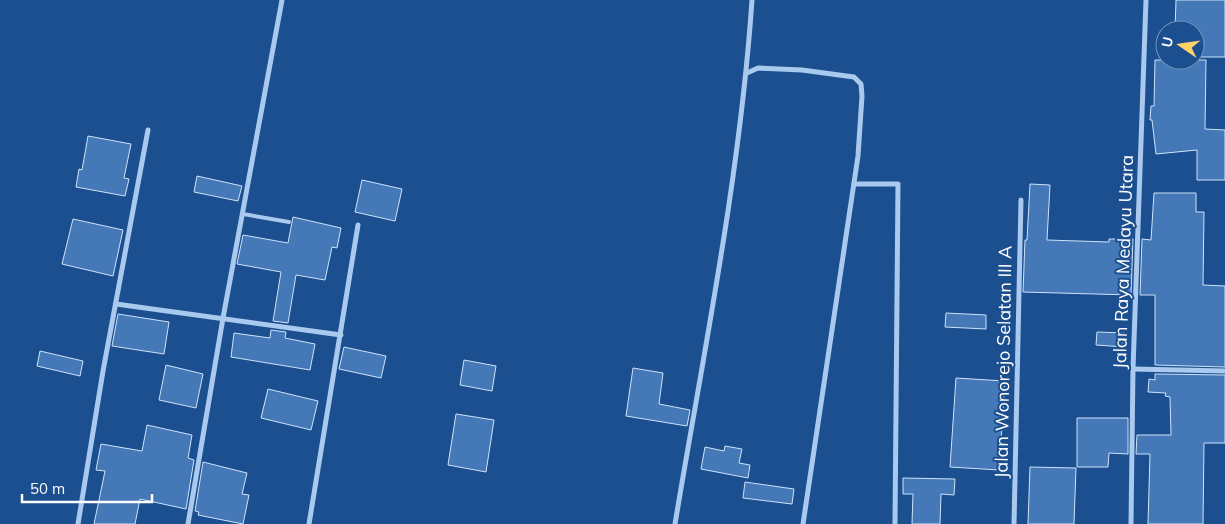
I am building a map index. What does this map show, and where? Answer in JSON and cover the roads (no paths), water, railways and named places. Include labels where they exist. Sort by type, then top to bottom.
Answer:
[{"type":"street","points":[[188,524],[223,318],[244,214],[282,0]]},
{"type":"street","points":[[675,524],[731,192],[747,73],[752,0]]},
{"type":"street","name":"Jalan Raya Medayu Utara","points":[[1131,524],[1133,369],[1146,0]]},
{"type":"street","points":[[747,73],[758,68],[802,70],[854,77],[861,84],[862,96],[854,184],[803,524]]},
{"type":"street","points":[[78,524],[103,372],[148,130]]},
{"type":"street","points":[[854,184],[898,184],[895,524]]},
{"type":"street","name":"Jalan Wonorejo Selatan III A","points":[[1014,524],[1021,200]]},
{"type":"street","points":[[309,524],[358,225]]},
{"type":"street","points":[[116,304],[341,335]]},
{"type":"street","points":[[1133,369],[1225,371]]},
{"type":"lane","points":[[244,214],[289,222]]}]
